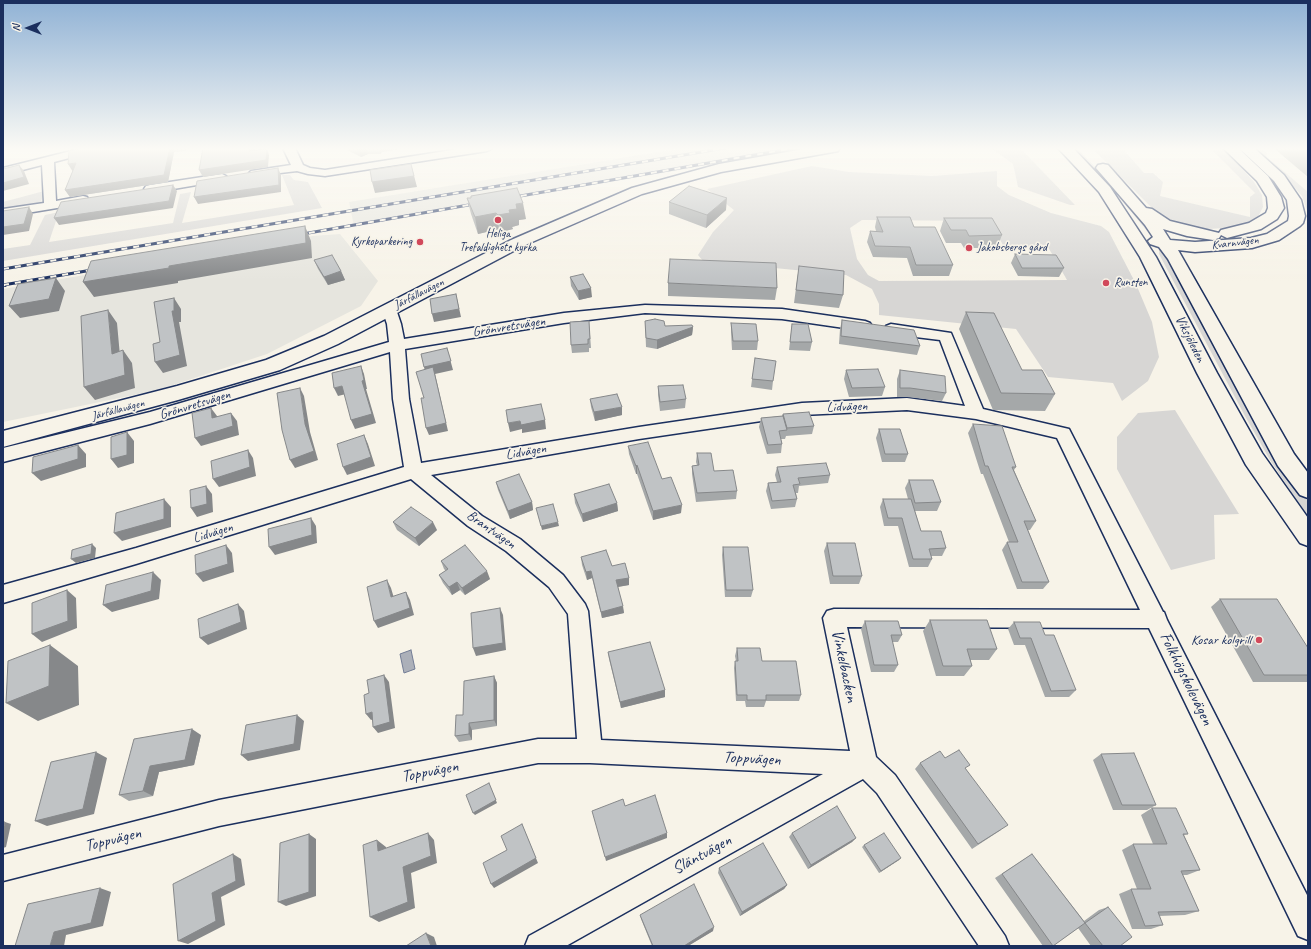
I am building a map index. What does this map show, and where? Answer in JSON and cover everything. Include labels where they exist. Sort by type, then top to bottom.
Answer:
[{"type":"street","points":[[49,192],[50,205]]},
{"type":"street","name":"Järfällavägen","points":[[3,439],[178,393],[273,365],[331,340],[517,243],[634,192]]},
{"type":"street","points":[[1107,192],[1121,213],[1138,230],[1160,247]]},
{"type":"street","name":"Viksjöleden","points":[[1125,192],[1160,247],[1286,460],[1308,489]]},
{"type":"street","name":"Kvarnvägen","points":[[1160,247],[1238,231],[1255,226],[1272,216],[1276,208],[1274,197],[1271,192]]},
{"type":"street","name":"Kvarnvägen","points":[[1160,247],[1183,252],[1195,247],[1252,243],[1273,237],[1295,223],[1297,216],[1294,200],[1289,192]]},
{"type":"street","name":"Kvarnvägen","points":[[1128,195],[1152,216],[1164,224],[1187,231],[1213,235]]},
{"type":"street","points":[[3,213],[96,198]]},
{"type":"street","name":"Viksjöleden","points":[[1160,247],[1207,373],[1254,459],[1308,536]]},
{"type":"street","points":[[389,310],[394,324],[401,399],[414,471]]},
{"type":"street","name":"Grönvretsvägen","points":[[3,456],[150,418],[397,345],[564,318],[645,310],[782,314],[946,336],[976,413]]},
{"type":"street","name":"Lidvägen","points":[[3,594],[136,556],[414,471],[638,433],[802,409],[907,404],[976,413],[1063,433]]},
{"type":"street","name":"Folkhögskolevägen","points":[[1063,433],[1157,619],[1308,926]]},
{"type":"street","name":"Brantvägen","points":[[414,471],[476,521],[513,545],[556,581],[578,611],[590,751]]},
{"type":"street","name":"Vinkelbacken","points":[[865,764],[834,618],[1157,619]]},
{"type":"street","name":"Toppvägen","points":[[3,868],[218,812],[538,751],[590,751],[865,764]]},
{"type":"street","points":[[865,764],[886,784],[994,946]]},
{"type":"street","name":"Släntvägen","points":[[539,946],[865,764]]},
{"type":"shaded area","points":[[44,192],[41,202],[34,206],[3,211],[3,202]]},
{"type":"shaded area","points":[[189,192],[191,192],[182,223],[294,205],[289,192],[314,192],[322,208],[3,261],[3,249],[30,245],[45,215],[59,212],[49,242],[173,223],[180,194]]},
{"type":"shaded area","points":[[409,192],[550,192],[354,226],[349,202]]},
{"type":"shaded area","points":[[711,192],[1005,192],[1051,213],[1101,226],[1109,232],[1136,284],[1152,322],[1159,357],[1148,381],[1122,401],[1113,383],[1048,377],[1016,329],[879,315],[879,304],[872,289],[846,275],[703,261],[698,255],[713,232],[734,210]],"holes":[[[862,220],[990,221],[1004,247],[1048,247],[1067,280],[879,281],[868,275],[857,259],[850,228]]]},
{"type":"shaded area","points":[[1033,192],[1063,192],[1075,205],[1070,205]]},
{"type":"shaded area","points":[[1115,192],[1117,192],[1150,232],[1147,231]]},
{"type":"shaded area","points":[[1136,192],[1161,192],[1160,196],[1250,217],[1250,197],[1254,192],[1260,192],[1262,195],[1263,207],[1258,217],[1244,224],[1226,228],[1189,228],[1161,217]]},
{"type":"shaded area","points":[[1299,192],[1308,192],[1308,213],[1302,196]]},
{"type":"shaded area","points":[[340,234],[378,281],[361,306],[267,354],[158,390],[3,422],[3,289],[312,236]]},
{"type":"shaded area","points":[[1159,247],[1168,257],[1294,483],[1308,502],[1308,517],[1270,460],[1245,416],[1159,254]]},
{"type":"shaded area","points":[[1175,410],[1239,514],[1214,515],[1215,559],[1171,570],[1117,469],[1117,437],[1138,413]]},
{"type":"shaded area","points":[[411,650],[415,669],[404,673],[400,654]]},
{"type":"building","points":[[125,192],[171,192],[169,201],[54,218],[61,202]]},
{"type":"building","points":[[195,192],[227,192],[194,197]]},
{"type":"building","points":[[492,192],[519,192],[523,203],[516,204],[517,209],[509,210],[510,213],[498,215],[496,213],[475,217],[467,198],[471,198],[471,196]]},
{"type":"building","points":[[681,192],[709,192],[727,198],[707,215],[669,202]]},
{"type":"building","points":[[29,207],[24,224],[3,227],[3,211]]},
{"type":"building","points":[[877,217],[910,217],[914,227],[935,227],[953,265],[916,265],[910,247],[875,246],[870,231],[883,232]]},
{"type":"building","points":[[944,218],[992,218],[1002,235],[969,236],[966,230],[951,230]]},
{"type":"building","points":[[305,226],[306,243],[83,282],[91,261]]},
{"type":"building","points":[[1015,254],[1056,255],[1064,268],[1022,268]]},
{"type":"building","points":[[332,255],[341,271],[324,277],[314,260]]},
{"type":"building","points":[[670,259],[776,263],[777,288],[668,283]]},
{"type":"building","points":[[799,266],[844,271],[843,295],[796,290]]},
{"type":"building","points":[[583,274],[591,288],[578,291],[570,277]]},
{"type":"building","points":[[56,278],[49,299],[9,306],[18,284]]},
{"type":"building","points":[[456,294],[459,309],[432,314],[430,299]]},
{"type":"building","points":[[174,298],[174,311],[172,311],[180,355],[155,362],[153,344],[160,342],[154,302]]},
{"type":"building","points":[[108,310],[112,354],[123,350],[125,375],[84,387],[81,316]]},
{"type":"building","points":[[966,312],[994,313],[1022,370],[1042,370],[1055,394],[1001,393]]},
{"type":"building","points":[[655,319],[664,321],[665,326],[692,325],[693,327],[657,340],[646,338],[645,321]]},
{"type":"building","points":[[842,320],[914,330],[920,346],[841,336]]},
{"type":"building","points":[[589,321],[590,339],[588,339],[588,344],[571,345],[570,322]]},
{"type":"building","points":[[731,323],[756,324],[758,341],[733,341]]},
{"type":"building","points":[[792,324],[808,324],[812,342],[790,342]]},
{"type":"building","points":[[447,348],[451,361],[424,367],[421,354]]},
{"type":"building","points":[[755,358],[776,361],[773,381],[752,379]]},
{"type":"building","points":[[361,366],[364,380],[362,381],[372,414],[351,420],[342,386],[334,388],[332,373]]},
{"type":"building","points":[[433,367],[446,423],[426,428],[421,398],[424,398],[416,372]]},
{"type":"building","points":[[878,369],[885,387],[852,388],[846,370]]},
{"type":"building","points":[[900,370],[945,376],[946,393],[900,388]]},
{"type":"building","points":[[683,385],[686,399],[660,402],[658,386]]},
{"type":"building","points":[[300,388],[305,424],[314,451],[290,460],[282,430],[277,393]]},
{"type":"building","points":[[617,394],[622,407],[594,412],[590,399]]},
{"type":"building","points":[[541,404],[545,420],[521,425],[520,421],[508,423],[506,410]]},
{"type":"building","points":[[211,408],[212,418],[231,413],[233,426],[195,438],[192,413]]},
{"type":"building","points":[[809,412],[814,426],[787,428],[783,414]]},
{"type":"building","points":[[783,416],[787,430],[779,431],[782,444],[768,445],[761,418]]},
{"type":"building","points":[[973,424],[1002,426],[1016,467],[1012,467],[1036,521],[1024,521],[1049,582],[1022,582],[1007,542],[1018,542],[988,466],[985,466]]},
{"type":"building","points":[[879,429],[900,429],[908,454],[885,454]]},
{"type":"building","points":[[127,432],[127,455],[111,459],[111,437]]},
{"type":"building","points":[[364,435],[371,457],[343,467],[337,444]]},
{"type":"building","points":[[648,442],[662,479],[671,477],[682,505],[653,511],[637,465],[636,466],[628,446]]},
{"type":"building","points":[[78,445],[78,459],[32,473],[33,457]]},
{"type":"building","points":[[248,450],[250,467],[213,479],[211,461]]},
{"type":"building","points":[[697,453],[711,453],[714,471],[733,470],[737,491],[697,493],[692,466],[699,465]]},
{"type":"building","points":[[826,463],[830,475],[798,478],[800,484],[793,485],[797,499],[772,501],[768,483],[781,482],[777,467]]},
{"type":"building","points":[[519,474],[532,502],[508,511],[496,482]]},
{"type":"building","points":[[909,480],[933,480],[941,502],[915,503]]},
{"type":"building","points":[[609,484],[617,503],[582,514],[574,494]]},
{"type":"building","points":[[206,486],[207,504],[191,508],[190,490]]},
{"type":"building","points":[[164,499],[164,519],[114,533],[116,513]]},
{"type":"building","points":[[883,499],[911,499],[921,531],[941,531],[946,548],[929,549],[932,559],[913,559],[902,518],[888,518]]},
{"type":"building","points":[[553,504],[558,522],[541,526],[536,508]]},
{"type":"building","points":[[411,507],[433,522],[415,538],[393,522]]},
{"type":"building","points":[[311,518],[312,535],[269,547],[268,529]]},
{"type":"building","points":[[827,543],[855,543],[862,576],[833,576]]},
{"type":"building","points":[[92,544],[91,554],[71,559],[72,550]]},
{"type":"building","points":[[226,545],[228,564],[196,574],[195,555]]},
{"type":"building","points":[[465,545],[487,571],[462,588],[457,582],[449,587],[439,575],[448,569],[441,561]]},
{"type":"building","points":[[723,547],[748,547],[753,590],[726,590]]},
{"type":"building","points":[[606,550],[612,566],[625,563],[629,578],[616,580],[623,606],[601,612],[591,571],[586,572],[581,557]]},
{"type":"building","points":[[153,572],[151,591],[103,605],[106,585]]},
{"type":"building","points":[[387,580],[391,597],[406,592],[410,608],[374,621],[367,587]]},
{"type":"building","points":[[67,590],[68,621],[32,634],[32,603]]},
{"type":"building","name":"Kosar kolgrill","points":[[1220,599],[1277,599],[1308,648],[1308,675],[1264,675]]},
{"type":"building","points":[[238,604],[241,622],[200,638],[198,619]]},
{"type":"building","points":[[500,608],[503,643],[473,648],[471,613]]},
{"type":"building","points":[[930,620],[987,620],[997,649],[967,649],[972,666],[943,666]]},
{"type":"building","points":[[865,621],[898,621],[902,635],[891,635],[898,665],[874,665]]},
{"type":"building","points":[[1014,622],[1040,622],[1045,635],[1054,635],[1076,690],[1051,691],[1031,638],[1020,638]]},
{"type":"building","points":[[650,642],[665,690],[620,702],[608,652]]},
{"type":"building","points":[[50,645],[49,686],[6,703],[8,661]]},
{"type":"building","points":[[737,648],[760,648],[762,661],[796,661],[801,695],[766,695],[766,700],[747,700],[747,695],[737,695],[735,661],[738,661]]},
{"type":"building","points":[[384,675],[390,722],[373,727],[372,712],[366,714],[364,695],[369,693],[367,680]]},
{"type":"building","points":[[494,676],[494,720],[469,723],[469,734],[455,736],[456,715],[463,715],[464,681]]},
{"type":"building","points":[[297,715],[294,744],[241,755],[246,725]]},
{"type":"building","points":[[192,729],[185,760],[150,766],[143,791],[119,795],[134,739]]},
{"type":"building","points":[[959,750],[970,765],[965,768],[1008,825],[978,844],[920,763],[940,751],[945,758]]},
{"type":"building","points":[[96,752],[83,809],[35,821],[51,762]]},
{"type":"building","points":[[1134,753],[1156,805],[1122,805],[1101,754]]},
{"type":"building","points":[[489,783],[496,800],[473,813],[466,795]]},
{"type":"building","points":[[655,795],[667,833],[605,857],[592,811],[623,799],[625,806]]},
{"type":"building","points":[[837,806],[856,838],[811,865],[792,833]]},
{"type":"building","points":[[1152,808],[1176,808],[1188,834],[1183,834],[1200,870],[1181,871],[1199,911],[1158,912],[1163,925],[1145,926],[1131,889],[1151,889],[1133,844],[1167,844]]},
{"type":"building","points":[[522,824],[536,858],[491,884],[483,863],[507,850],[501,836]]},
{"type":"building","points":[[428,833],[431,856],[403,867],[408,902],[370,917],[363,845],[377,840],[378,851]]},
{"type":"building","points":[[884,833],[901,858],[881,871],[864,845]]},
{"type":"building","points":[[309,834],[309,892],[278,902],[280,843]]},
{"type":"building","points":[[763,843],[787,885],[742,912],[719,868]]},
{"type":"building","points":[[233,854],[236,881],[212,893],[216,921],[178,941],[173,884]]},
{"type":"building","points":[[1032,854],[1085,923],[1053,946],[1002,874]]},
{"type":"building","points":[[694,884],[714,927],[684,946],[653,946],[640,915]]},
{"type":"building","points":[[100,888],[91,923],[54,932],[50,946],[15,946],[28,904]]},
{"type":"building","points":[[1108,907],[1132,937],[1120,946],[1103,946],[1085,923]]},
{"type":"building","points":[[426,933],[431,946],[406,946]]},
{"type":"railway","points":[[3,269],[461,192]]},
{"type":"railway","points":[[509,198],[542,192]]},
{"type":"railway","points":[[297,235],[480,203]]},
{"type":"railway","points":[[5,285],[3,285],[98,269]]},
{"type":"place","name":"Heliga Trefaldighets kyrka","points":[[498,220]]},
{"type":"place","name":"Kyrkoparkering","points":[[420,242]]},
{"type":"place","name":"Jakobsbergs gård","points":[[969,248]]},
{"type":"place","name":"Runsten","points":[[1106,283]]},
{"type":"place","name":"Kosar kolgrill","points":[[1259,640]]}]
